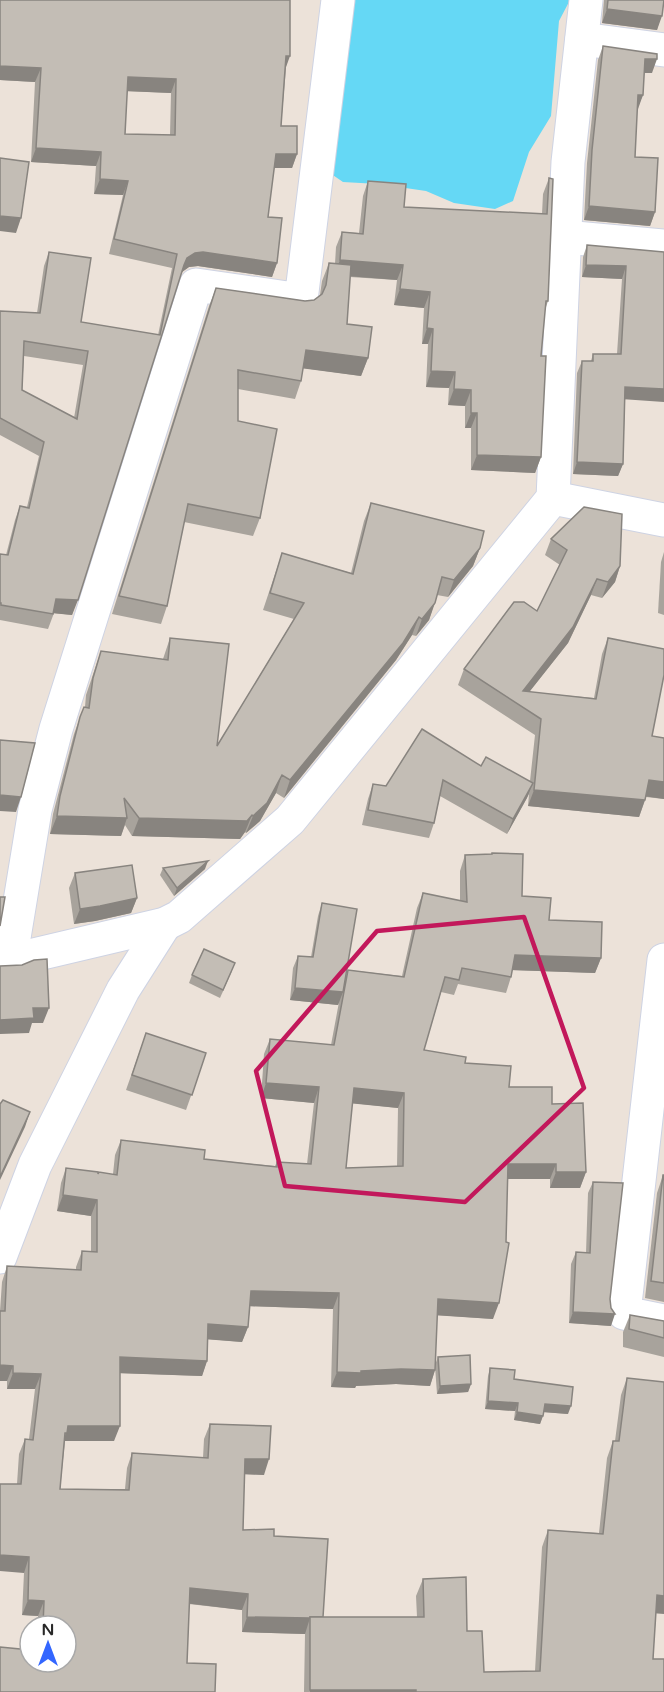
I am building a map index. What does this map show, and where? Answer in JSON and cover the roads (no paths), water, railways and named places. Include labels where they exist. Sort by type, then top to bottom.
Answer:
[{"type":"street","points":[[338,0],[301,300],[196,285],[56,729],[34,810],[5,963],[165,924],[179,917],[290,820],[553,498],[568,162],[586,0]]},
{"type":"street","points":[[582,39],[664,50]]},
{"type":"street","points":[[564,237],[664,246]]},
{"type":"street","points":[[553,498],[664,520]]},
{"type":"street","points":[[0,1257],[34,1165],[123,990],[165,924]]},
{"type":"street","points":[[664,960],[624,1313],[664,1321]]},
{"type":"water","points":[[340,0],[570,0],[559,21],[551,116],[529,152],[513,201],[495,209],[454,203],[426,191],[343,182],[324,169]]}]
